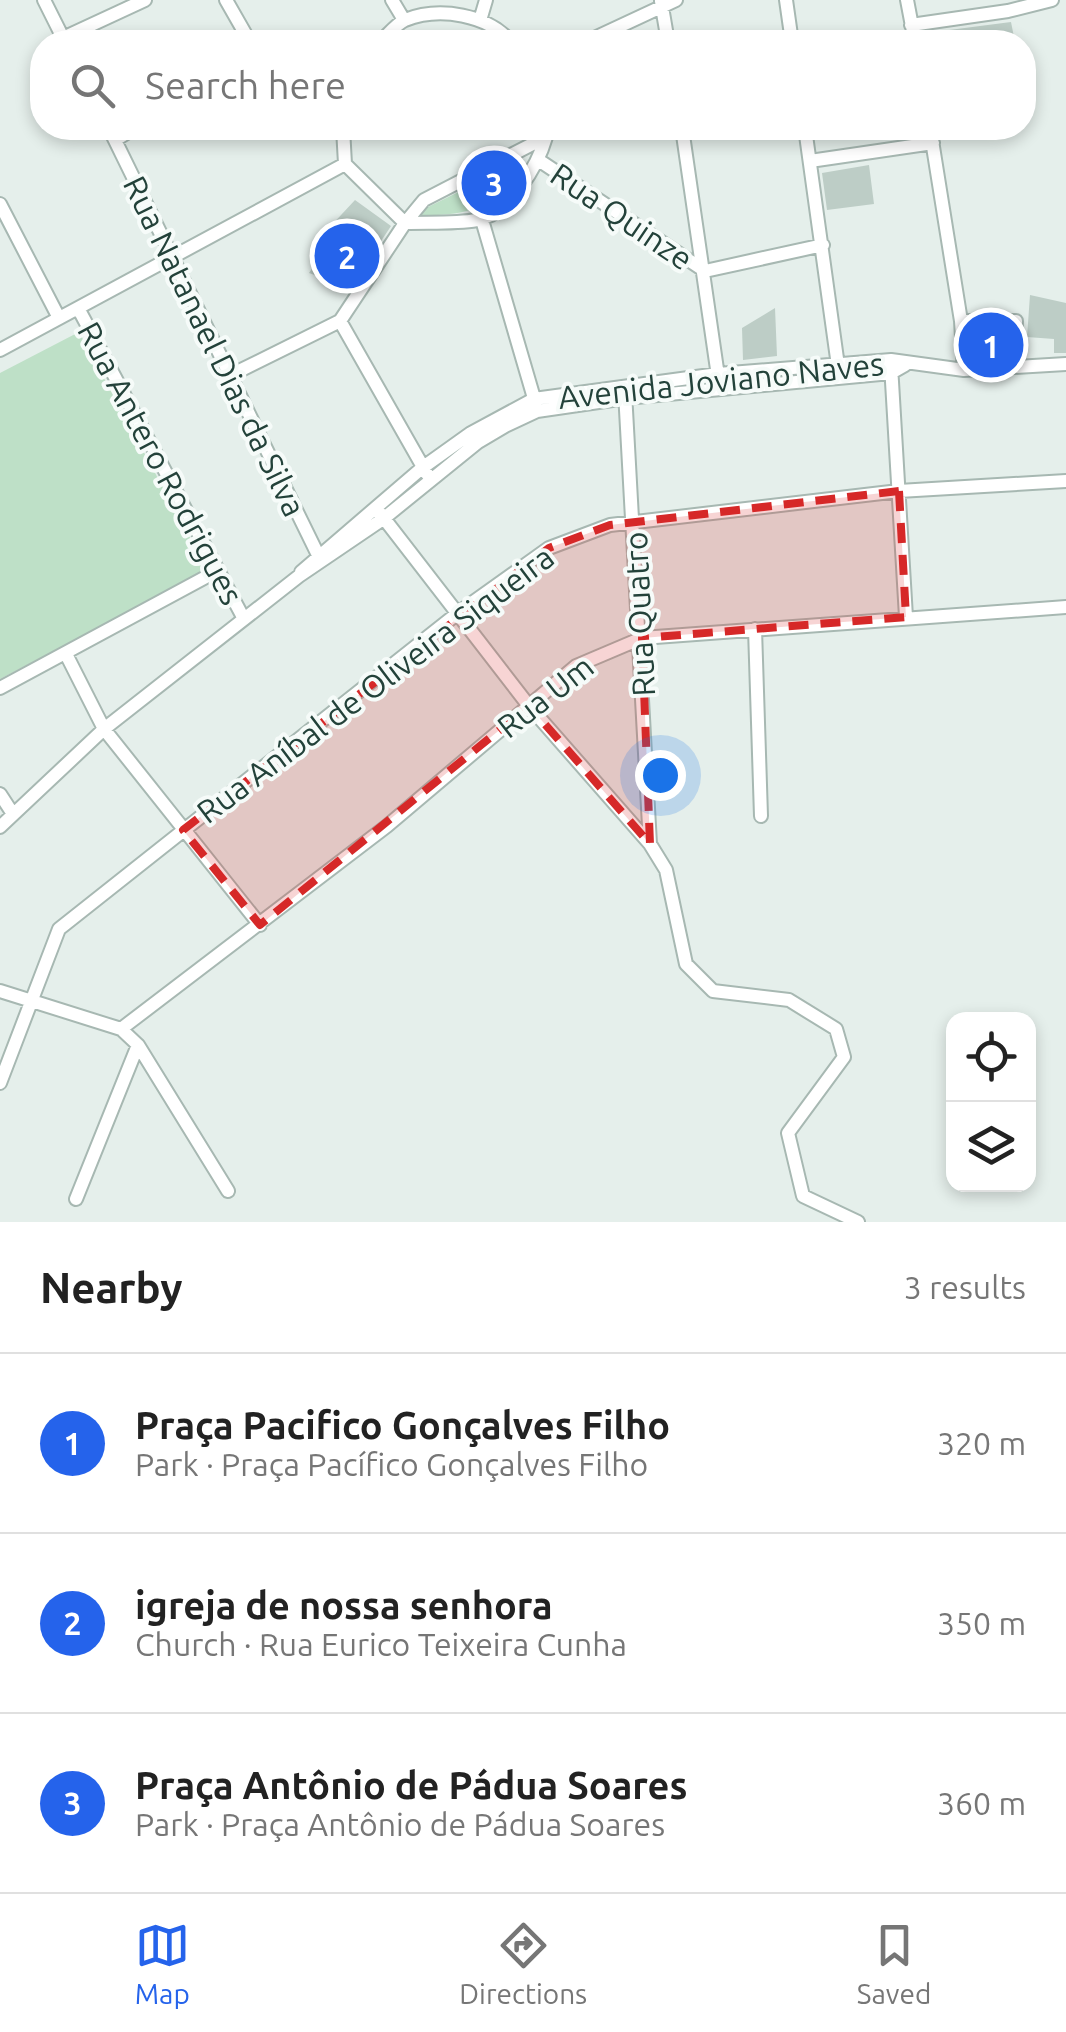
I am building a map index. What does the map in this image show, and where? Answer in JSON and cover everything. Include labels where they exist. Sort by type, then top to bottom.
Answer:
[{"type":"street","points":[[44,0],[59,30]]},
{"type":"street","points":[[84,30],[145,0]]},
{"type":"street","points":[[226,0],[243,30]]},
{"type":"street","points":[[392,0],[404,20]]},
{"type":"street","points":[[481,17],[486,0]]},
{"type":"street","points":[[609,30],[662,3],[676,0]]},
{"type":"street","points":[[786,0],[790,30]]},
{"type":"street","points":[[907,0],[913,30]]},
{"type":"street","points":[[912,25],[1008,12],[1052,0]]},
{"type":"street","points":[[662,3],[666,30]]},
{"type":"street","points":[[393,30],[404,20],[481,17],[497,30]]},
{"type":"street","name":"Rua Natanael Dias da Silva","points":[[115,140],[320,558]]},
{"type":"street","points":[[344,140],[345,164],[405,223],[482,220],[507,201],[540,161],[544,140]]},
{"type":"street","points":[[231,376],[340,321],[405,223],[434,194],[532,140]]},
{"type":"street","points":[[684,140],[719,390]]},
{"type":"street","points":[[807,140],[839,372]]},
{"type":"street","points":[[810,161],[933,142],[961,321],[964,370]]},
{"type":"street","name":"Rua Quinze","points":[[540,161],[705,271]]},
{"type":"street","points":[[0,350],[345,164]]},
{"type":"street","points":[[0,204],[59,318]]},
{"type":"street","points":[[482,220],[536,405]]},
{"type":"street","points":[[705,271],[822,245]]},
{"type":"street","name":"Rua Antero Rodrigues","points":[[78,308],[244,619]]},
{"type":"street","points":[[340,321],[431,480]]},
{"type":"street","points":[[961,321],[1016,321],[1014,367]]},
{"type":"street","name":"Avenida Joviano Naves","points":[[625,391],[719,390],[896,366],[964,370],[1066,364]]},
{"type":"street","points":[[896,366],[906,618]]},
{"type":"street","name":"Avenida Joviano Naves","points":[[380,514],[422,468],[471,432],[536,405],[718,374],[839,372]]},
{"type":"street","name":"Rua Quatro","points":[[625,391],[642,638],[650,844]]},
{"type":"street","name":"Avenida Joviano Naves","points":[[0,828],[104,729],[320,558],[478,442],[536,405]]},
{"type":"street","name":"Rua Aníbal de Oliveira Siqueira","points":[[0,1083],[59,929],[458,613],[548,548],[584,532],[634,522],[899,491],[1066,481]]},
{"type":"street","points":[[380,514],[529,706],[650,844],[666,870],[686,964],[713,992],[789,1000],[836,1028],[844,1057],[788,1132],[803,1196],[858,1222]]},
{"type":"street","points":[[0,688],[217,571]]},
{"type":"street","name":"Rua Um","points":[[121,1029],[387,826],[576,666],[642,638],[1066,608]]},
{"type":"street","points":[[754,629],[762,816]]},
{"type":"street","points":[[66,654],[104,729],[260,925]]},
{"type":"street","points":[[0,794],[13,814]]},
{"type":"street","points":[[0,991],[121,1029],[138,1044],[228,1191]]},
{"type":"street","points":[[76,1199],[138,1044]]},
{"type":"highlighted area","points":[[899,491],[906,617],[642,638],[650,844],[529,706],[260,925],[183,830],[549,548],[610,525]]},
{"type":"green space","points":[[515,164],[522,170],[498,195],[476,208],[417,216],[416,213]]},
{"type":"green space","points":[[1012,324],[1010,365],[971,364],[970,325]]},
{"type":"green space","points":[[79,332],[208,571],[0,679],[0,373]]},
{"type":"building","points":[[1011,22],[1013,30],[949,30]]},
{"type":"building","points":[[869,165],[874,204],[827,210],[822,173]]},
{"type":"building","points":[[355,200],[391,226],[350,288],[309,273],[333,238],[328,229]]},
{"type":"building","points":[[1030,295],[1066,303],[1066,353],[1054,353],[1054,339],[1027,337]]},
{"type":"building","points":[[775,308],[777,356],[743,360],[742,328]]},
{"type":"place","name":"Praça Antônio de Pádua Soares","points":[[494,183]]},
{"type":"place","name":"igreja de nossa senhora","points":[[347,256]]},
{"type":"place","name":"Praça Pacifico Gonçalves Filho","points":[[991,345]]}]
